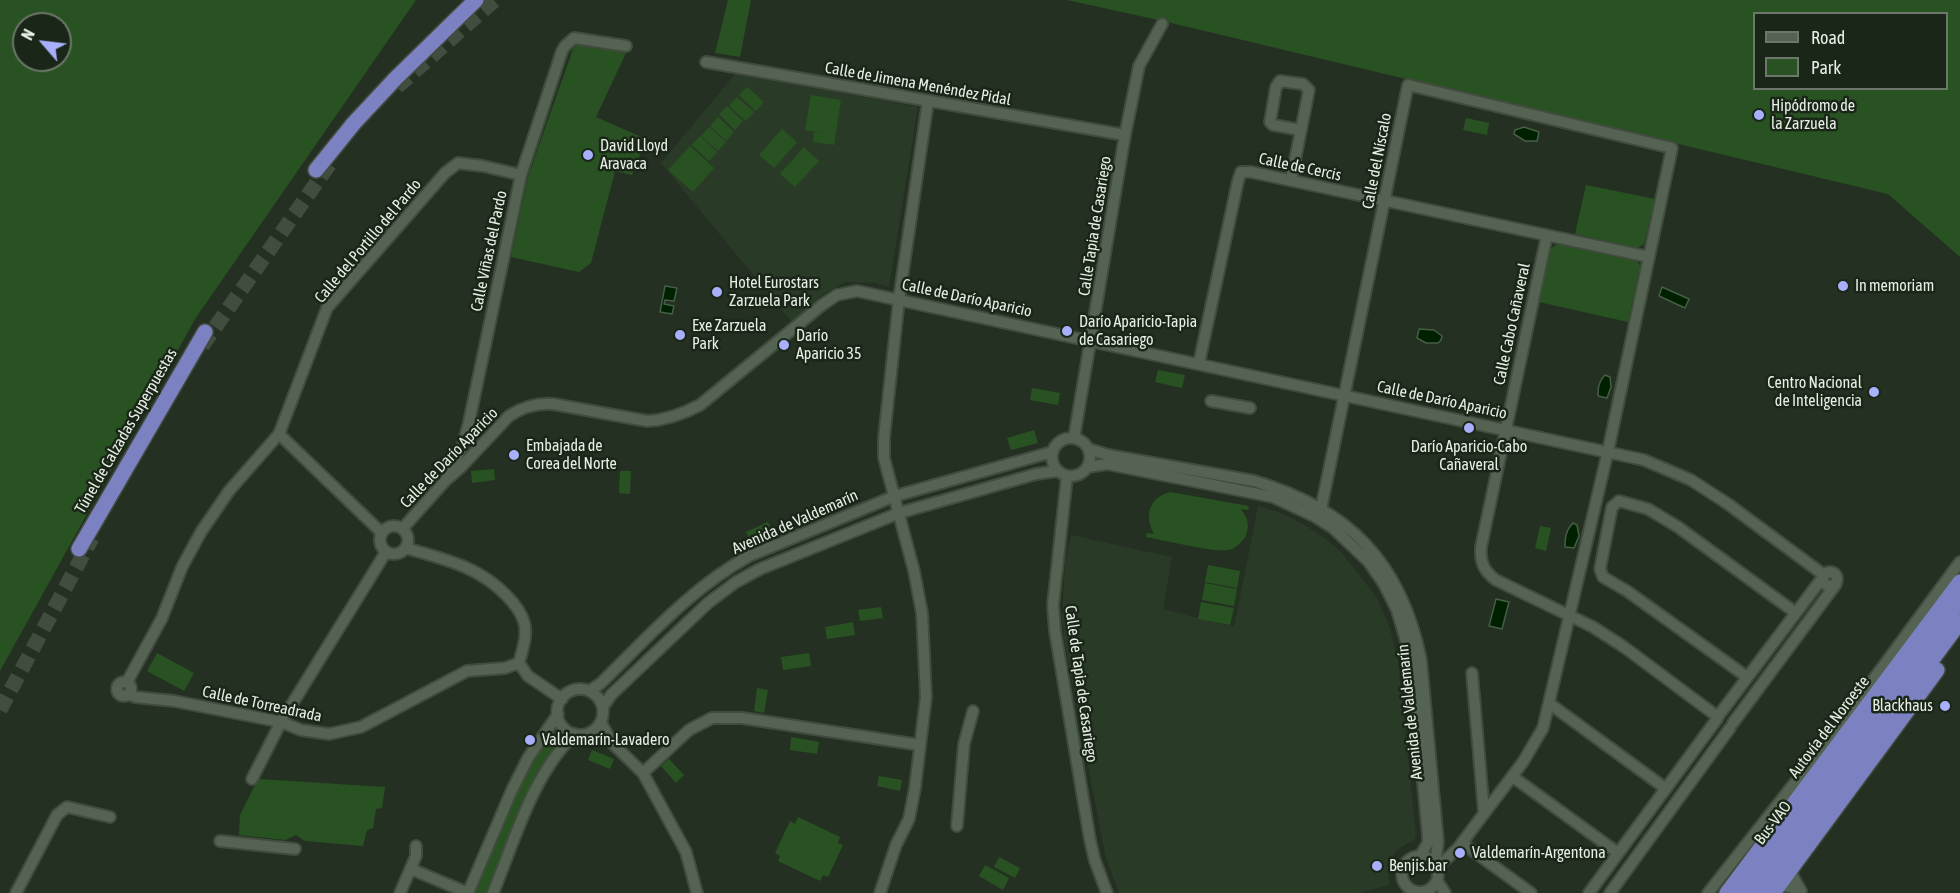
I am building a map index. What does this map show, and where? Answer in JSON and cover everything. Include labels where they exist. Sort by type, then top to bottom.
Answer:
[{"type":"highway","points":[[316,170],[354,123],[396,78],[476,0]]},
{"type":"highway","name":"Túnel de Calzadas Superpuestas","points":[[79,549],[205,332]]},
{"type":"highway","name":"Autovía del Noroeste","points":[[1727,893],[1960,582]]},
{"type":"highway","name":"Bus-VAO","points":[[1744,893],[1960,601]]},
{"type":"highway","points":[[1760,893],[1960,622]]},
{"type":"highway","points":[[1775,890],[1960,639]]},
{"type":"highway","points":[[1716,893],[1775,816],[1794,804]]},
{"type":"street","name":"Calle Tapia de Casariego","points":[[1074,438],[1125,135],[1139,66],[1162,24]]},
{"type":"street","name":"Calle Viñas del Pardo","points":[[445,481],[464,440],[520,175],[562,51],[574,38],[626,46]]},
{"type":"street","name":"Calle de Jimena Menéndez Pidal","points":[[706,62],[1125,135]]},
{"type":"street","points":[[1291,180],[1301,130],[1309,90],[1303,84],[1280,81],[1276,87],[1270,122],[1273,125],[1301,130]]},
{"type":"street","name":"Calle del Níscalo","points":[[1321,509],[1408,85],[1672,148],[1649,257]]},
{"type":"street","points":[[880,893],[896,845],[909,819],[926,697],[922,613],[914,572],[884,458],[884,438],[899,299],[928,101]]},
{"type":"street","name":"Calle del Portillo del Pardo","points":[[128,688],[162,618],[182,567],[201,532],[229,491],[279,434],[327,308],[445,173],[458,163],[483,166],[520,175]]},
{"type":"street","name":"Calle de Cercis","points":[[1199,363],[1241,172],[1291,180],[1649,257]]},
{"type":"street","name":"Calle Cabo Cañaveral","points":[[1547,235],[1480,560],[1486,573],[1496,580],[1593,627],[1624,647],[1718,717],[1717,724],[1720,728],[1725,730],[1731,726]]},
{"type":"street","points":[[1436,866],[1462,843],[1513,777],[1543,728],[1608,451],[1649,257]]},
{"type":"street","name":"Calle de Darío Aparicio","points":[[403,528],[445,481],[483,445],[509,416],[518,410],[540,404],[553,404],[647,421],[685,413],[700,405],[822,305],[837,295],[857,291],[1608,451],[1644,460],[1691,480],[1728,504],[1823,576],[1829,572],[1835,573],[1837,579],[1836,584],[1731,726]]},
{"type":"street","points":[[1211,401],[1250,408]]},
{"type":"street","points":[[279,434],[382,533]]},
{"type":"street","points":[[1063,439],[1081,440],[1089,449],[1088,467],[1077,476],[1062,474],[1052,463],[1052,452],[1055,445],[1063,439]]},
{"type":"street","points":[[464,440],[472,440],[483,445]]},
{"type":"street","points":[[464,440],[474,454]]},
{"type":"street","name":"Avenida de Valdemarín","points":[[1089,449],[1108,455],[1254,481],[1297,496],[1351,530],[1375,554],[1392,578],[1406,605],[1416,633],[1421,660],[1438,842],[1436,866]]},
{"type":"street","name":"Avenida de Valdemarín","points":[[589,691],[600,684],[692,594],[749,556],[895,496],[1052,452]]},
{"type":"street","name":"Avenida de Valdemarín","points":[[1088,467],[1107,464],[1274,497],[1316,516],[1333,528],[1368,561],[1384,584],[1397,610],[1412,661],[1428,836],[1428,843],[1420,856]]},
{"type":"street","name":"Avenida de Valdemarín","points":[[603,706],[611,695],[682,627],[736,582],[898,513],[1036,474],[1062,474]]},
{"type":"street","name":"Calle de Tapia de Casariego","points":[[1062,474],[1053,605],[1055,631],[1090,840],[1107,893]]},
{"type":"street","points":[[1747,677],[1627,591],[1603,577],[1600,569],[1612,507],[1619,501],[1648,509],[1678,527],[1796,613]]},
{"type":"street","points":[[406,548],[408,537],[403,528],[389,526],[382,533],[380,541],[386,552],[395,554],[406,548],[471,568],[492,580],[514,604],[524,622],[525,639],[519,663],[528,676],[562,699]]},
{"type":"street","points":[[1588,537],[1606,538]]},
{"type":"street","points":[[252,779],[281,722],[386,552]]},
{"type":"street","points":[[1708,893],[1837,729],[1960,562]]},
{"type":"street","points":[[1589,893],[1823,576]]},
{"type":"street","name":"Calle de Torreadrada","points":[[128,688],[135,697],[174,701],[281,722],[301,730],[329,734],[361,727],[467,671],[505,668],[519,663]]},
{"type":"street","points":[[1472,673],[1484,813]]},
{"type":"street","points":[[411,868],[468,893],[528,758],[558,714],[562,699],[574,690],[589,691],[598,698],[603,706],[601,723],[613,744]]},
{"type":"street","points":[[1550,704],[1665,788]]},
{"type":"street","points":[[957,826],[964,744],[973,711]]},
{"type":"street","points":[[558,714],[562,725],[575,734]]},
{"type":"street","points":[[643,773],[689,730],[712,718],[742,718],[920,745]]},
{"type":"street","points":[[493,893],[531,800],[561,749],[575,734],[591,732],[601,723]]},
{"type":"street","points":[[1610,893],[1731,726]]},
{"type":"street","points":[[591,732],[613,744],[643,773],[686,852],[697,893]]},
{"type":"street","points":[[1513,777],[1618,853]]},
{"type":"street","points":[[16,893],[57,815],[67,807],[110,817]]},
{"type":"street","points":[[220,841],[295,849]]},
{"type":"street","points":[[1462,843],[1531,893]]},
{"type":"street","points":[[400,893],[416,856],[416,846]]},
{"type":"street","points":[[1420,856],[1429,858],[1436,866],[1437,880],[1430,889],[1414,892],[1404,881],[1402,873],[1405,864],[1412,859],[1420,856]]},
{"type":"street","points":[[1793,866],[1792,875],[1802,892]]},
{"type":"street","points":[[1437,880],[1445,893]]},
{"type":"street","points":[[1775,890],[1786,886],[1802,892]]},
{"type":"shaded area","points":[[735,74],[918,107],[889,287],[875,283],[846,282],[825,293],[792,322],[661,163]]},
{"type":"shaded area","points":[[1524,127],[1539,132],[1537,141],[1525,141],[1514,134],[1515,130]]},
{"type":"shaded area","points":[[665,286],[677,288],[674,301],[665,300],[664,304],[674,306],[672,314],[660,312]]},
{"type":"shaded area","points":[[1662,287],[1689,299],[1685,308],[1659,296]]},
{"type":"shaded area","points":[[1419,329],[1434,330],[1442,336],[1441,340],[1438,343],[1426,343],[1417,338]]},
{"type":"shaded area","points":[[1605,375],[1610,377],[1611,387],[1607,398],[1598,396],[1599,384]]},
{"type":"shaded area","points":[[1258,506],[1279,512],[1326,539],[1343,554],[1377,598],[1390,628],[1398,661],[1416,836],[1413,842],[1394,853],[1388,870],[1390,885],[1358,893],[1119,893],[1105,855],[1065,644],[1062,620],[1065,561],[1071,535],[1172,557],[1163,609],[1234,627]]},
{"type":"shaded area","points":[[1573,523],[1577,525],[1579,536],[1574,548],[1565,547],[1566,534]]},
{"type":"shaded area","points":[[1496,599],[1509,602],[1502,629],[1489,626]]},
{"type":"green space","points":[[0,0],[416,0],[195,319],[0,671]]},
{"type":"green space","points":[[728,0],[751,0],[740,57],[715,53]]},
{"type":"green space","name":"Hipódromo de la Zarzuela","points":[[1067,0],[1960,0],[1960,257],[1888,194]]},
{"type":"green space","name":"David Lloyd Aravaca","points":[[577,45],[626,53],[596,117],[646,139],[632,175],[615,171],[591,263],[579,272],[511,257],[528,177],[573,49]]},
{"type":"green space","points":[[747,87],[764,102],[756,111],[739,95]]},
{"type":"green space","points":[[811,95],[841,100],[834,145],[813,142],[814,132],[829,134],[805,130]]},
{"type":"green space","points":[[737,97],[754,112],[746,121],[729,106]]},
{"type":"green space","points":[[727,106],[743,121],[735,130],[719,114]]},
{"type":"green space","points":[[718,117],[734,132],[726,141],[710,126]]},
{"type":"green space","points":[[1466,118],[1489,123],[1487,135],[1463,130]]},
{"type":"green space","points":[[709,127],[726,142],[718,151],[701,136]]},
{"type":"green space","points":[[782,129],[797,142],[774,168],[759,155]]},
{"type":"green space","points":[[700,136],[717,152],[709,161],[692,145]]},
{"type":"green space","points":[[690,146],[714,168],[693,192],[668,170]]},
{"type":"green space","points":[[804,147],[819,161],[795,187],[780,174]]},
{"type":"green space","points":[[1586,185],[1655,199],[1644,244],[1638,248],[1575,234]]},
{"type":"green space","points":[[1557,244],[1637,261],[1640,265],[1628,322],[1539,302],[1550,249]]},
{"type":"green space","points":[[1158,370],[1185,375],[1182,388],[1155,382]]},
{"type":"green space","points":[[1032,388],[1060,393],[1058,405],[1030,400]]},
{"type":"green space","points":[[1034,430],[1038,443],[1011,450],[1007,438]]},
{"type":"green space","points":[[494,469],[495,480],[472,483],[471,471]]},
{"type":"green space","points":[[620,471],[631,471],[630,494],[619,493]]},
{"type":"green space","points":[[1170,492],[1249,506],[1248,510],[1241,509],[1248,524],[1242,542],[1229,550],[1222,550],[1146,537],[1147,533],[1154,534],[1149,520],[1150,508],[1157,498]]},
{"type":"green space","points":[[768,522],[773,533],[751,542],[746,532]]},
{"type":"green space","points":[[1540,526],[1551,528],[1546,551],[1535,548]]},
{"type":"green space","points":[[1208,565],[1240,571],[1237,588],[1205,582]]},
{"type":"green space","points":[[1205,583],[1237,589],[1234,606],[1202,600]]},
{"type":"green space","points":[[1201,602],[1234,608],[1230,625],[1198,619]]},
{"type":"green space","points":[[881,607],[883,618],[860,621],[858,610]]},
{"type":"green space","points":[[853,622],[855,635],[827,639],[825,627]]},
{"type":"green space","points":[[157,653],[194,673],[184,691],[147,671]]},
{"type":"green space","points":[[809,653],[811,666],[783,670],[781,657]]},
{"type":"green space","points":[[757,688],[768,690],[764,713],[754,711]]},
{"type":"green space","points":[[557,726],[565,732],[531,790],[487,893],[474,893],[521,786]]},
{"type":"green space","points":[[791,737],[819,742],[817,754],[790,750]]},
{"type":"green space","points":[[592,750],[614,759],[610,769],[588,760]]},
{"type":"green space","points":[[669,759],[684,775],[676,783],[661,766]]},
{"type":"green space","points":[[879,776],[902,780],[900,791],[877,786]]},
{"type":"green space","points":[[258,779],[385,787],[382,808],[376,809],[373,828],[367,830],[363,846],[305,841],[296,835],[285,840],[239,835],[240,815]]},
{"type":"green space","points":[[798,817],[840,837],[838,843],[843,845],[828,877],[823,875],[820,881],[778,861],[780,856],[775,853],[790,821],[795,824]]},
{"type":"green space","points":[[999,857],[1020,868],[1015,878],[994,867]]},
{"type":"green space","points":[[985,865],[1009,878],[1003,890],[979,876]]},
{"type":"tunnel","points":[[397,87],[495,0]]},
{"type":"tunnel","points":[[202,346],[331,162]]},
{"type":"tunnel","points":[[0,710],[92,538]]},
{"type":"place","name":"Hipódromo de la Zarzuela","points":[[1759,115]]},
{"type":"place","name":"David Lloyd Aravaca","points":[[588,155]]},
{"type":"place","name":"In memoriam","points":[[1843,286]]},
{"type":"place","name":"Hotel Eurostars Zarzuela Park","points":[[717,292]]},
{"type":"place","name":"Darío Aparicio-Tapia de Casariego","points":[[1067,331]]},
{"type":"place","name":"Exe Zarzuela Park","points":[[680,335]]},
{"type":"place","name":"Darío Aparicio 35","points":[[784,345]]},
{"type":"place","name":"Centro Nacional de Inteligencia","points":[[1874,392]]},
{"type":"place","name":"Darío Aparicio-Cabo Cañaveral","points":[[1469,428]]},
{"type":"place","name":"Embajada de Corea del Norte","points":[[514,455]]},
{"type":"place","name":"Blackhaus","points":[[1945,706]]},
{"type":"place","name":"Valdemarín-Lavadero","points":[[530,740]]},
{"type":"place","name":"Valdemarín-Argentona","points":[[1460,853]]},
{"type":"place","name":"Benjis.bar","points":[[1377,866]]}]
